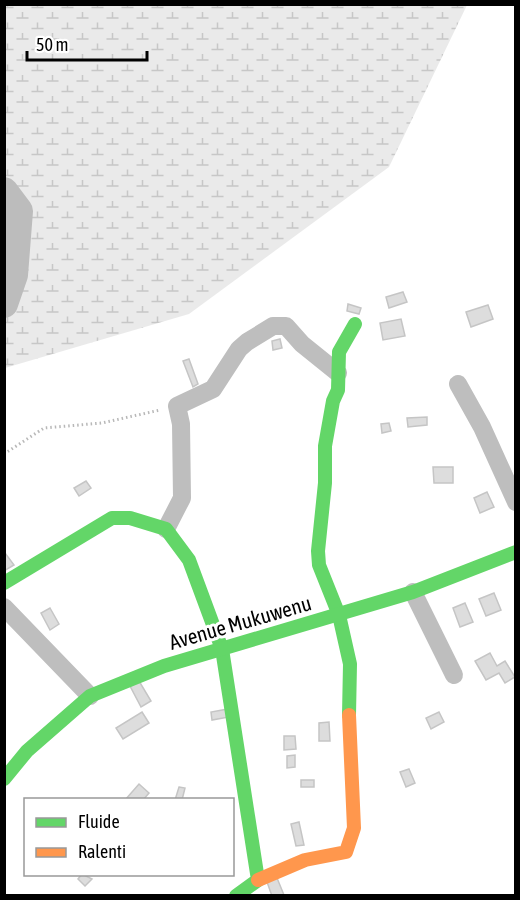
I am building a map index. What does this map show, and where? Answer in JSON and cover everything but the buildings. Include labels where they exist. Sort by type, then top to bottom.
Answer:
[{"type":"street","points":[[236,896],[258,880],[305,860],[340,855],[346,852],[352,841],[354,828],[348,739],[350,664],[339,615],[319,565],[318,551],[325,483],[325,446],[333,400],[338,390],[340,347],[355,324]]},
{"type":"street","points":[[166,529],[182,498],[181,424],[177,406],[213,388],[238,349],[279,325],[286,326],[302,344],[338,373]]},
{"type":"street","points":[[458,384],[482,427],[516,502]]},
{"type":"street","points":[[4,583],[112,518],[130,518],[166,529],[189,560],[222,649],[258,880]]},
{"type":"street","name":"Avenue Mukuwenu","points":[[4,779],[27,751],[90,696],[164,666],[413,592],[516,552]]},
{"type":"street","points":[[413,592],[454,675]]},
{"type":"street","points":[[4,607],[90,696]]},
{"type":"path","points":[[4,454],[44,428],[102,423],[177,406]]},
{"type":"green space","points":[[5,4],[467,5],[389,167],[189,314],[5,368]]},
{"type":"waterway","points":[[4,191],[19,211],[14,275],[4,304]]},
{"type":"traffic: fast","points":[[349,715],[350,664],[339,615],[319,565],[318,551],[325,483],[325,446],[333,401],[338,390],[339,352],[355,324]]},
{"type":"traffic: fast","points":[[4,583],[112,518],[130,518],[166,529],[189,560],[222,649],[258,880],[236,896]]},
{"type":"traffic: fast","points":[[4,779],[27,751],[90,696],[164,666],[413,592],[516,552]]},
{"type":"traffic: slow","points":[[258,880],[305,860],[346,852],[354,828],[349,715]]}]
